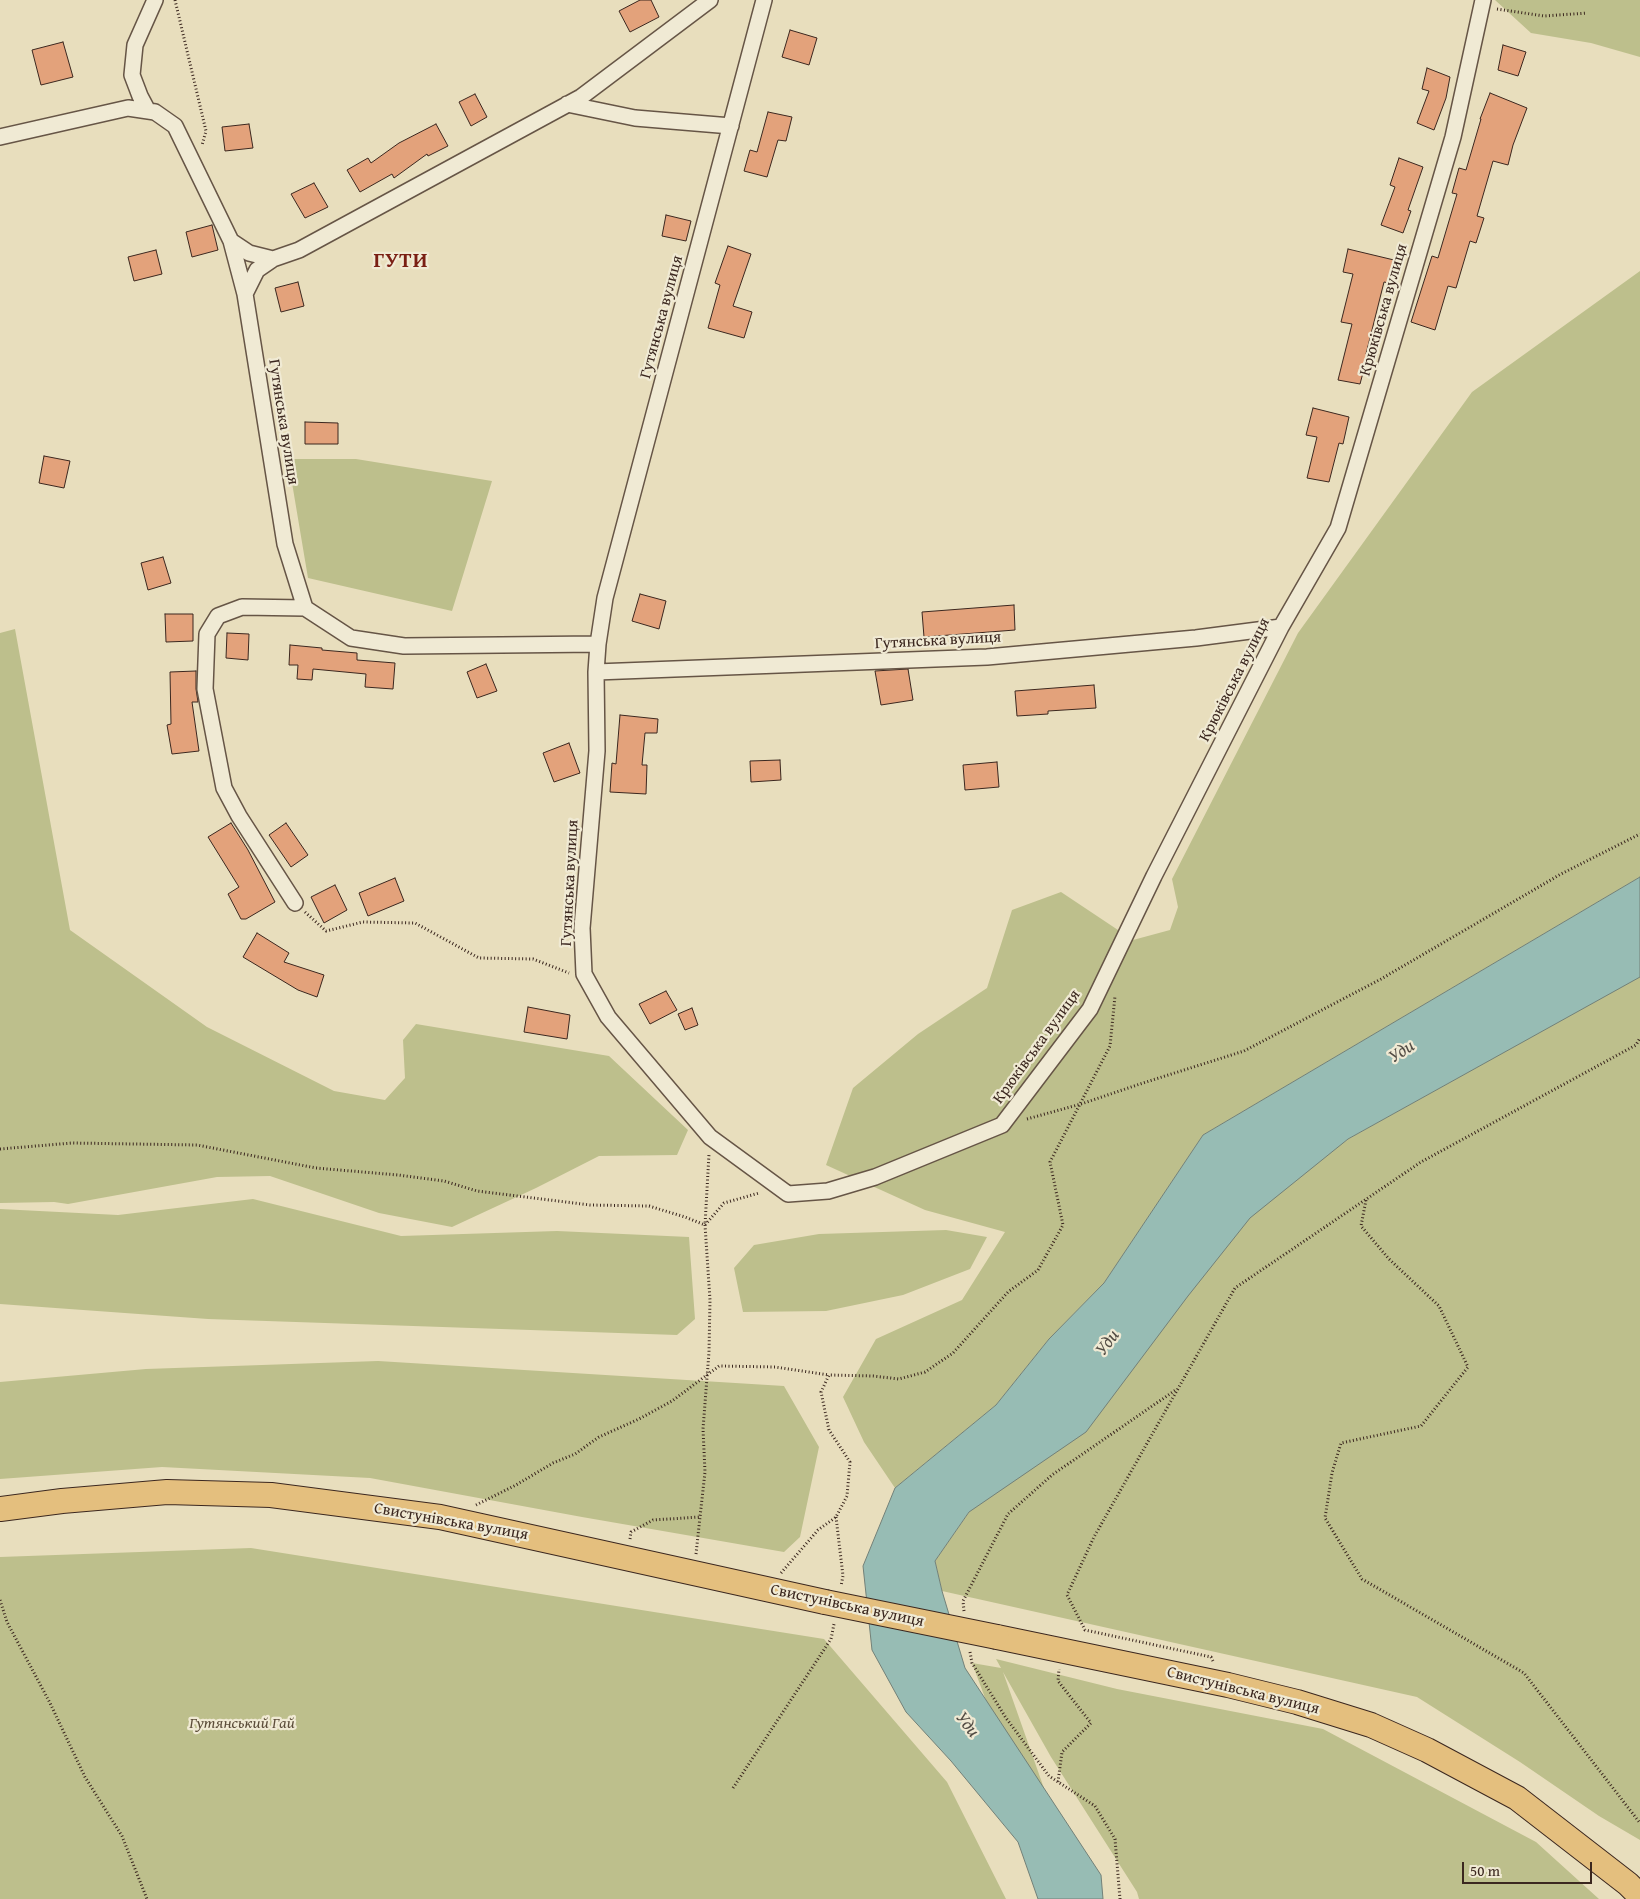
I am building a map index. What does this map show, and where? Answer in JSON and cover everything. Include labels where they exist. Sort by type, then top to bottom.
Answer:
[{"type":"main road","name":"Свистунівська вулиця","points":[[0,1509],[62,1501],[167,1492],[271,1495],[440,1517],[694,1572],[833,1605],[1228,1685],[1297,1702],[1371,1725],[1427,1750],[1517,1798],[1628,1884],[1640,1896]]},
{"type":"street","points":[[148,111],[132,75],[135,45],[155,0]]},
{"type":"street","points":[[245,294],[257,270],[273,258],[299,250],[581,97],[710,0]]},
{"type":"street","name":"Гутянська вулиця","points":[[764,0],[606,598],[598,644],[596,751],[582,928],[584,974],[608,1017],[710,1137],[788,1194]]},
{"type":"street","name":"Крюківська вулиця","points":[[788,1194],[828,1191],[875,1177],[1002,1125],[1090,1010],[1154,876],[1281,627],[1338,528],[1453,137],[1482,3]]},
{"type":"street","points":[[567,104],[635,118],[731,126]]},
{"type":"street","name":"Гутянська вулиця","points":[[0,137],[128,108],[155,112],[175,126],[231,241],[245,294],[285,544],[306,608]]},
{"type":"street","points":[[231,241],[249,253],[273,258]]},
{"type":"street","points":[[294,903],[239,816],[224,788],[205,689],[207,634],[218,616],[242,607],[306,608],[352,638],[404,646],[598,644]]},
{"type":"street","name":"Гутянська вулиця","points":[[596,672],[987,657],[1196,638],[1281,627]]},
{"type":"path","points":[[175,0],[206,131],[195,167]]},
{"type":"path","points":[[1482,3],[1544,16],[1587,13]]},
{"type":"path","points":[[1002,1125],[1081,1104],[1244,1051],[1381,979],[1561,874],[1640,834]]},
{"type":"path","points":[[294,903],[326,931],[363,922],[415,922],[479,958],[533,959],[588,981]]},
{"type":"path","points":[[470,1507],[575,1454],[599,1437],[639,1419],[672,1401],[719,1366],[775,1366],[829,1375],[874,1376],[900,1379],[925,1372],[953,1353],[1008,1292],[1038,1270],[1063,1225],[1050,1162],[1081,1104],[1090,1081],[1110,1046],[1116,991]]},
{"type":"path","points":[[1228,1685],[1211,1656],[1085,1630],[1066,1595],[1094,1537],[1235,1288],[1421,1162],[1636,1044],[1640,1038]]},
{"type":"path","points":[[694,1572],[705,1472],[703,1429],[710,1300],[705,1225],[710,1137]]},
{"type":"path","points":[[0,1149],[72,1143],[197,1145],[316,1168],[444,1181],[477,1191],[590,1205],[649,1206],[705,1225]]},
{"type":"path","points":[[705,1225],[724,1203],[757,1193],[788,1194]]},
{"type":"path","points":[[1366,1200],[1361,1226],[1389,1259],[1438,1306],[1468,1368],[1421,1426],[1341,1443],[1332,1474],[1325,1518],[1362,1579],[1524,1674],[1640,1823]]},
{"type":"path","points":[[767,1589],[818,1530],[836,1517],[847,1496],[850,1462],[829,1430],[821,1392],[829,1375]]},
{"type":"path","points":[[627,1557],[631,1532],[652,1520],[700,1517]]},
{"type":"path","points":[[733,1788],[831,1639],[833,1605],[843,1576],[836,1517]]},
{"type":"path","points":[[0,1600],[7,1622],[50,1703],[85,1777],[122,1836],[147,1899]]},
{"type":"path","points":[[1058,1782],[1062,1752],[1091,1723],[1058,1681],[1059,1666]]},
{"type":"green space","points":[[1495,0],[1640,0],[1640,57],[1591,43],[1531,33]]},
{"type":"green space","points":[[1640,271],[1640,877],[1203,1135],[1104,1283],[1049,1339],[996,1405],[895,1488],[864,1442],[843,1397],[876,1339],[962,1300],[1005,1232],[925,1210],[826,1165],[853,1088],[918,1034],[987,988],[1012,910],[1061,892],[1133,940],[1170,930],[1178,907],[1172,879],[1298,633],[1472,392]]},
{"type":"green space","points":[[288,459],[356,459],[492,481],[452,611],[308,578]]},
{"type":"green space","points":[[15,629],[70,930],[207,1027],[334,1091],[385,1100],[405,1078],[403,1040],[416,1024],[609,1056],[688,1130],[677,1155],[599,1156],[452,1227],[379,1213],[270,1176],[217,1177],[68,1204],[54,1202],[0,1203],[0,633]]},
{"type":"green space","points":[[1640,976],[1640,1840],[1599,1816],[1520,1762],[1417,1697],[942,1591],[935,1561],[972,1508],[1245,1213],[1348,1139]]},
{"type":"green space","points":[[253,1199],[401,1236],[557,1231],[689,1237],[695,1319],[677,1335],[208,1319],[0,1304],[0,1209],[118,1215]]},
{"type":"green space","points":[[946,1230],[987,1237],[970,1269],[903,1295],[826,1311],[743,1312],[734,1268],[754,1245],[819,1234]]},
{"type":"green space","points":[[378,1361],[784,1386],[819,1447],[800,1537],[784,1552],[370,1478],[162,1467],[0,1479],[0,1382],[146,1369]]},
{"type":"green space","name":"Гутянський Гай","points":[[251,1548],[824,1639],[947,1782],[1006,1899],[0,1899],[0,1557]]},
{"type":"green space","points":[[996,1659],[1117,1689],[1323,1729],[1536,1842],[1599,1899],[1139,1899],[1137,1892],[1051,1757],[1003,1672],[1083,1899],[1060,1899],[972,1663],[1001,1668]]},
{"type":"water","name":"Уди","points":[[1640,877],[1640,977],[1348,1139],[1250,1218],[1188,1296],[1086,1432],[969,1512],[935,1561],[965,1668],[1101,1875],[1103,1899],[1038,1899],[1018,1842],[951,1761],[906,1712],[872,1650],[863,1566],[895,1488],[996,1405],[1049,1339],[1104,1283],[1203,1135]]},
{"type":"building","points":[[640,0],[651,0],[659,17],[630,32],[619,11]]},
{"type":"building","points":[[790,30],[817,38],[809,65],[782,57]]},
{"type":"building","points":[[63,42],[73,77],[41,85],[32,50]]},
{"type":"building","points":[[1503,45],[1526,52],[1518,76],[1498,70]]},
{"type":"building","points":[[1427,68],[1450,77],[1446,98],[1434,130],[1417,123],[1429,91],[1422,89]]},
{"type":"building","points":[[1490,93],[1527,108],[1513,145],[1508,165],[1493,161],[1477,216],[1484,218],[1476,243],[1470,241],[1456,288],[1448,286],[1435,330],[1411,322],[1432,256],[1438,258],[1457,194],[1452,193],[1459,168],[1466,170],[1480,119]]},
{"type":"building","points":[[475,94],[487,117],[471,126],[459,102]]},
{"type":"building","points":[[768,112],[792,117],[786,141],[778,140],[767,177],[744,171],[750,150],[757,152]]},
{"type":"building","points":[[249,124],[253,148],[225,151],[222,127]]},
{"type":"building","points":[[436,124],[448,146],[428,156],[427,154],[394,178],[392,174],[360,192],[347,170],[368,158],[371,163],[399,143]]},
{"type":"building","points":[[1399,158],[1423,167],[1408,210],[1411,211],[1403,233],[1381,225],[1395,187],[1390,185]]},
{"type":"building","points":[[314,183],[328,207],[305,218],[291,194]]},
{"type":"building","points":[[666,215],[691,221],[686,241],[662,236]]},
{"type":"building","points":[[212,225],[218,250],[192,257],[186,232]]},
{"type":"building","points":[[728,246],[751,254],[733,306],[752,312],[744,338],[708,328],[720,285],[715,283]]},
{"type":"building","points":[[1348,249],[1394,260],[1389,283],[1384,282],[1360,384],[1338,380],[1352,324],[1341,322],[1353,274],[1343,272]]},
{"type":"building","points":[[156,250],[162,274],[134,281],[128,257]]},
{"type":"building","points":[[298,282],[304,306],[281,312],[275,288]]},
{"type":"building","points":[[1313,408],[1349,417],[1343,444],[1339,443],[1329,482],[1307,478],[1317,437],[1306,435]]},
{"type":"building","points":[[305,422],[338,423],[338,444],[305,444]]},
{"type":"building","points":[[44,456],[70,461],[64,488],[39,483]]},
{"type":"building","points":[[163,557],[171,583],[148,590],[141,563]]},
{"type":"building","points":[[640,594],[666,601],[659,629],[632,621]]},
{"type":"building","points":[[1014,605],[1015,630],[924,637],[922,612]]},
{"type":"building","points":[[165,614],[193,614],[193,641],[166,642]]},
{"type":"building","points":[[227,633],[249,634],[248,660],[226,658]]},
{"type":"building","points":[[290,645],[357,653],[357,660],[395,663],[393,689],[365,687],[366,674],[313,669],[312,680],[297,679],[298,665],[289,665]]},
{"type":"building","points":[[486,664],[497,691],[477,698],[467,672]]},
{"type":"building","points":[[908,669],[913,700],[881,705],[875,671]]},
{"type":"building","points":[[196,671],[198,702],[192,702],[199,751],[172,754],[167,725],[171,724],[170,672]]},
{"type":"building","points":[[1094,685],[1096,708],[1048,711],[1048,714],[1017,716],[1015,691]]},
{"type":"building","points":[[620,715],[658,719],[657,733],[645,733],[642,765],[647,765],[646,794],[610,792],[612,763],[616,764]]},
{"type":"building","points":[[569,743],[580,773],[554,782],[543,753]]},
{"type":"building","points":[[780,760],[781,780],[751,782],[750,761]]},
{"type":"building","points":[[997,762],[999,787],[965,790],[963,765]]},
{"type":"building","points":[[231,823],[248,850],[275,902],[246,919],[241,919],[228,894],[239,887],[208,837]]},
{"type":"building","points":[[286,823],[308,855],[291,867],[269,835]]},
{"type":"building","points":[[395,878],[404,901],[368,916],[359,893]]},
{"type":"building","points":[[335,885],[347,910],[324,923],[311,897]]},
{"type":"building","points":[[257,933],[289,953],[284,962],[324,975],[317,997],[298,990],[243,957]]},
{"type":"building","points":[[666,991],[677,1010],[650,1024],[639,1004]]},
{"type":"building","points":[[528,1007],[570,1015],[567,1039],[524,1032]]},
{"type":"building","points":[[692,1008],[698,1025],[685,1030],[678,1014]]},
{"type":"district","name":"ГУТИ","points":[[401,262]]}]
